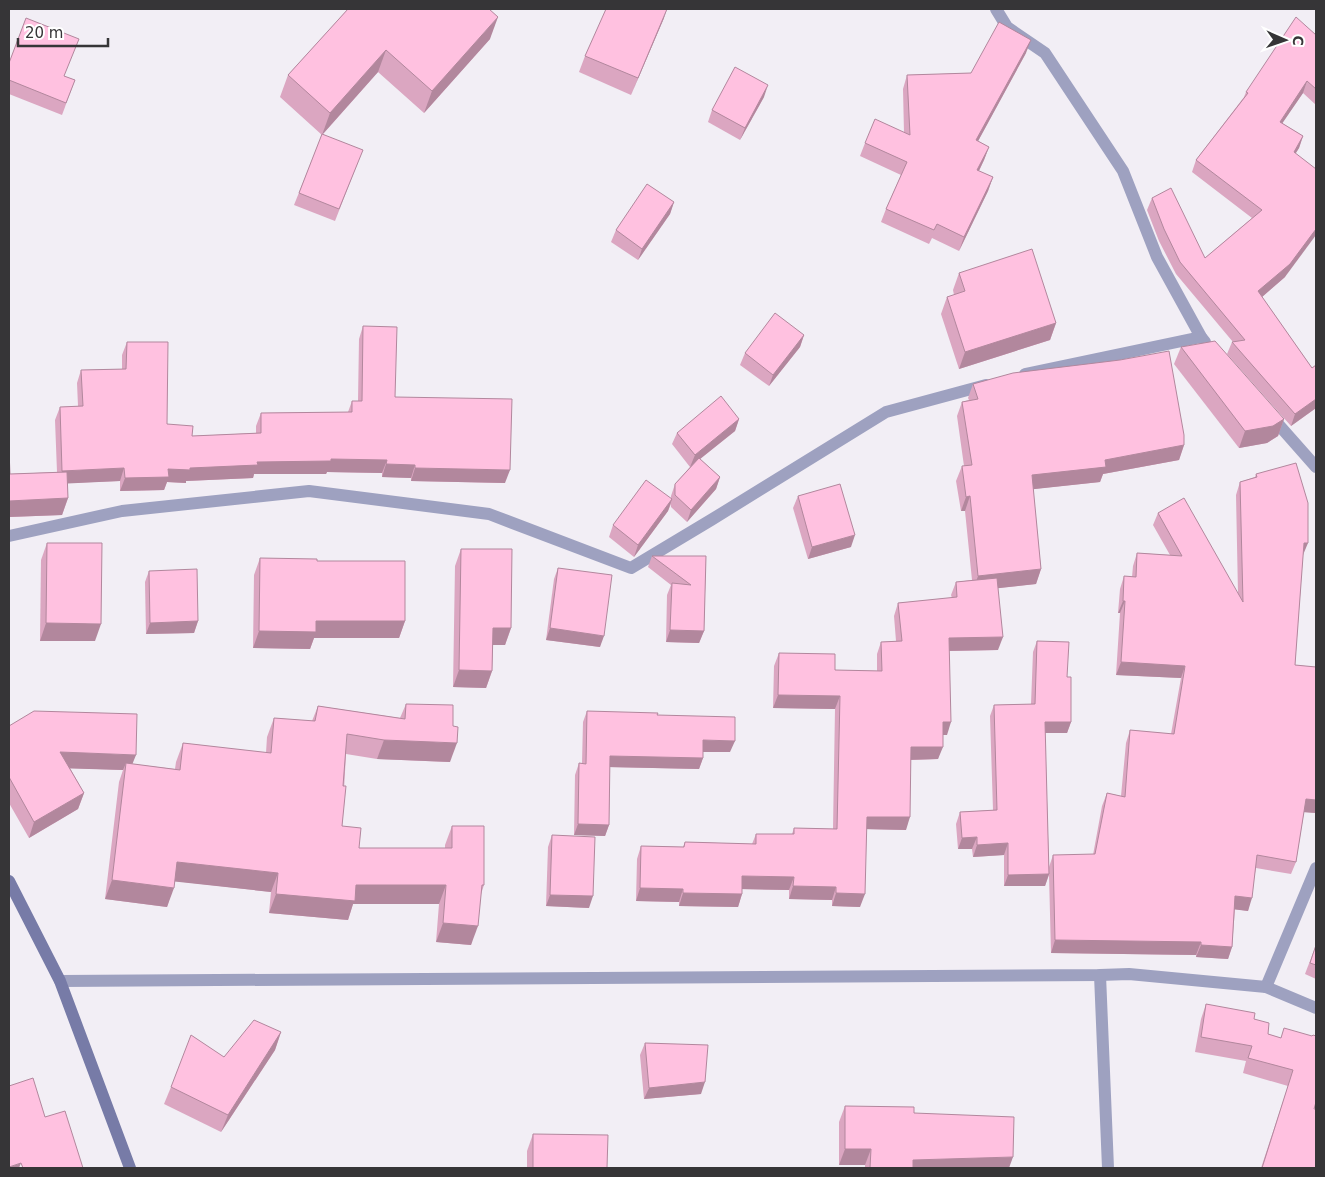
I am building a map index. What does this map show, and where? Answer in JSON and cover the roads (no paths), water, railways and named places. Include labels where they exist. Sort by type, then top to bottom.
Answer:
[{"type":"main road","points":[[9,881],[60,981],[130,1168]]},
{"type":"street","points":[[996,9],[1007,27],[1045,53],[1122,172],[1157,257],[1201,337],[1214,351]]},
{"type":"street","points":[[1016,376],[1201,337]]},
{"type":"street","points":[[9,536],[122,511],[309,491],[489,514],[631,568],[886,412],[997,381]]},
{"type":"street","points":[[1265,409],[1316,467]]},
{"type":"street","points":[[1266,987],[1316,868]]},
{"type":"street","points":[[60,981],[1100,976],[1129,974],[1266,987],[1316,1008]]},
{"type":"street","points":[[1100,976],[1108,1168]]}]
